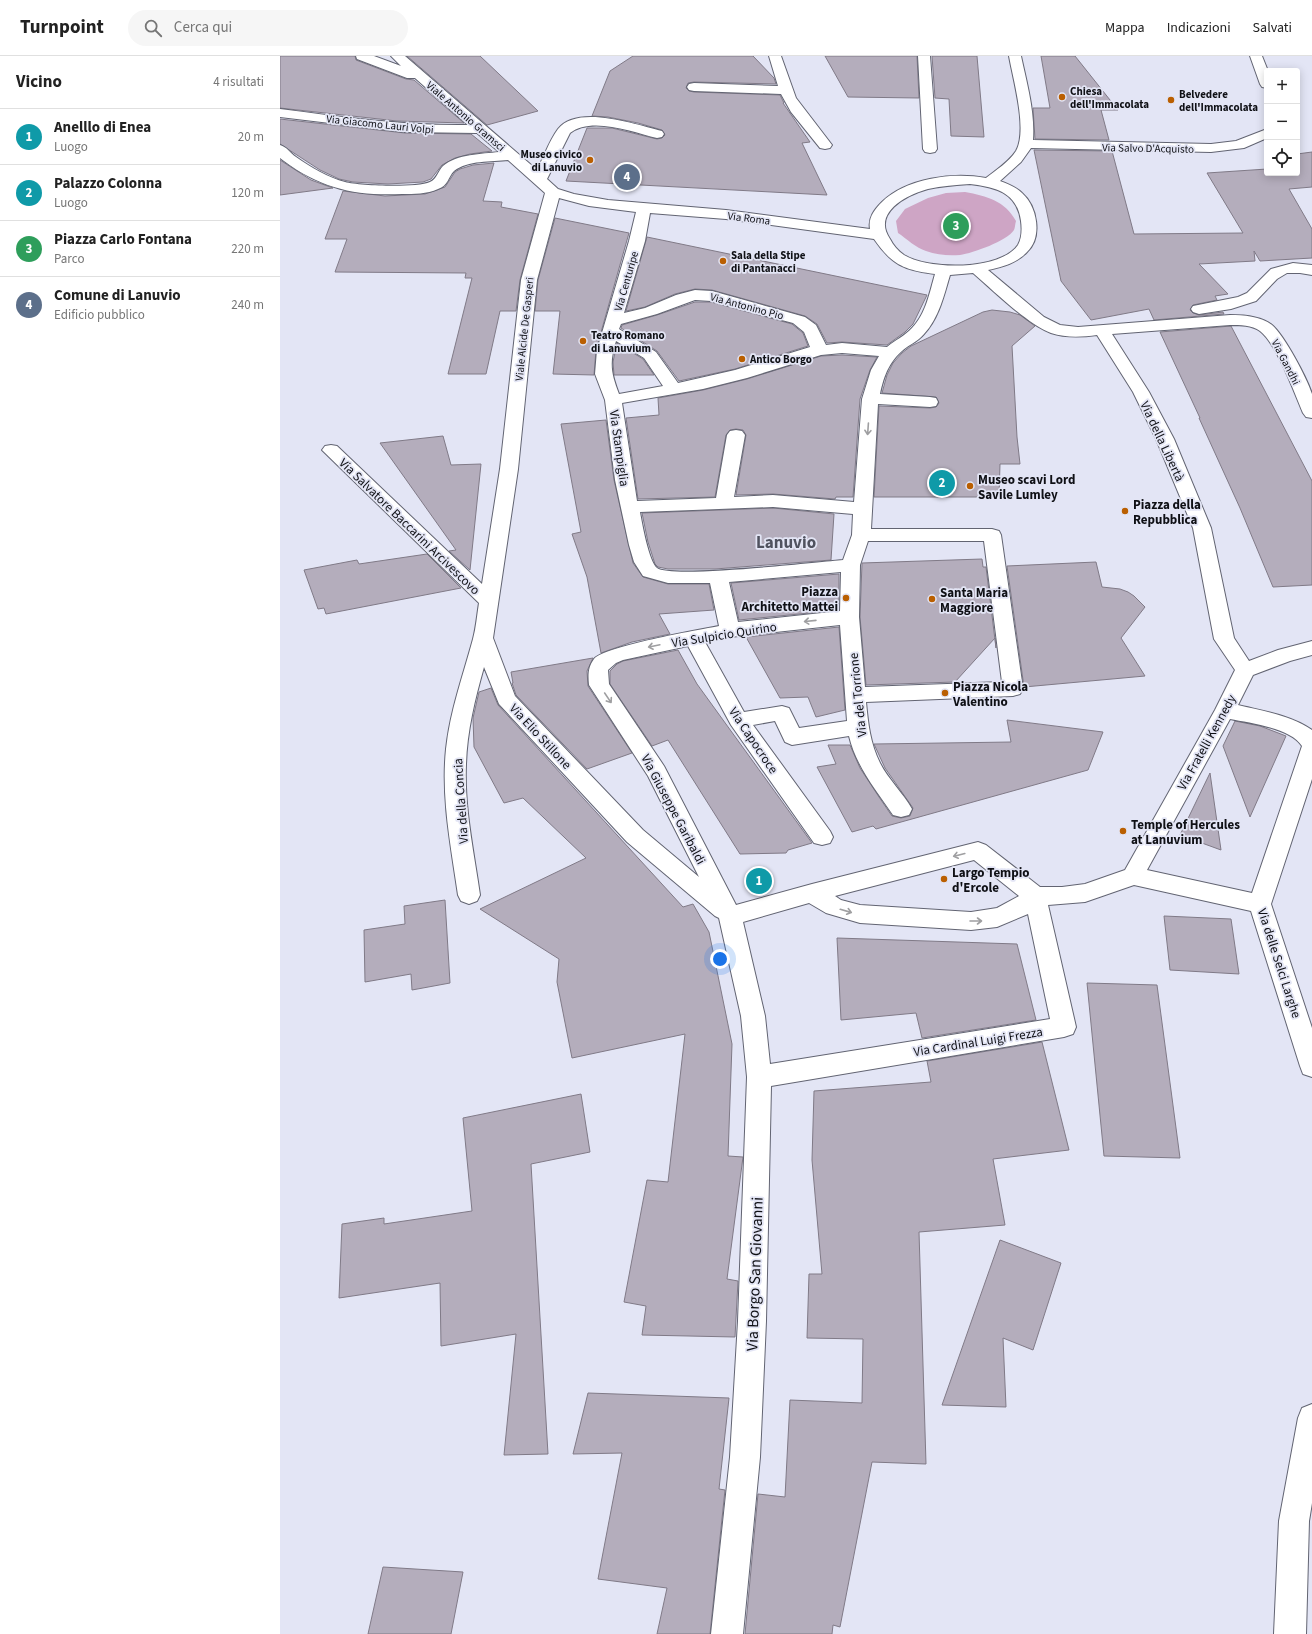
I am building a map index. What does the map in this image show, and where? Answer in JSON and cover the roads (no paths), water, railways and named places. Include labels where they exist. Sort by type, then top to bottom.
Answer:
[{"type":"street","points":[[362,56],[422,79]]},
{"type":"street","name":"Viale Antonio Gramsci","points":[[397,56],[553,192]]},
{"type":"street","points":[[774,56],[785,90],[796,109],[825,145]]},
{"type":"street","points":[[924,56],[930,149]]},
{"type":"street","points":[[990,182],[1018,156],[1026,144],[1027,120],[1015,56]]},
{"type":"street","points":[[1256,56],[1264,76]]},
{"type":"street","points":[[694,87],[785,90]]},
{"type":"street","name":"Via Giacomo Lauri Volpi","points":[[280,113],[402,128],[444,130],[480,129]]},
{"type":"street","points":[[539,180],[564,131],[570,125],[593,121],[657,134]]},
{"type":"street","name":"Via Salvo D'Acquisto","points":[[1026,144],[1096,147],[1211,148],[1239,145],[1264,135]]},
{"type":"street","points":[[280,149],[285,156],[295,163],[333,182],[348,187],[367,189],[418,189],[430,187],[440,183],[449,168],[458,164],[511,155]]},
{"type":"street","points":[[970,180],[990,182],[1009,189],[1018,196],[1026,208],[1029,230],[1024,248],[1015,256],[1001,262],[976,268],[944,269],[913,265],[899,258],[890,250],[880,235],[876,224],[880,213],[892,201],[907,191],[924,185],[945,181],[970,180]]},
{"type":"street","name":"Via Roma","points":[[553,192],[583,201],[706,213],[880,235]]},
{"type":"street","name":"Viale Alcide De Gasperi","points":[[489,602],[510,469],[529,280],[553,192]]},
{"type":"street","name":"Via Centuripe","points":[[613,400],[603,374],[605,350],[637,241],[644,207]]},
{"type":"street","name":"Via Gandhi","points":[[976,268],[1033,316],[1050,326],[1071,332],[1102,331],[1236,320],[1247,321],[1262,326],[1275,339],[1312,413]]},
{"type":"street","name":"Via Gandhi","points":[[1154,327],[1166,318],[1182,312],[1226,305],[1249,298],[1260,289],[1273,274],[1284,269],[1300,268],[1312,270]]},
{"type":"street","points":[[849,617],[851,565],[861,535],[870,399],[876,376],[890,352],[914,335],[924,325],[929,315],[944,269]]},
{"type":"street","name":"Via Antonino Pio","points":[[612,326],[682,298],[696,295],[712,296],[799,320],[809,326],[812,330],[819,350]]},
{"type":"street","points":[[612,326],[650,355],[673,389]]},
{"type":"street","name":"Via della Libertà","points":[[1102,331],[1141,392],[1168,446],[1202,528],[1224,639],[1245,670]]},
{"type":"street","name":"Via Stampiglia","points":[[851,565],[766,574],[718,577],[665,577],[650,572],[641,556],[629,507],[621,466],[613,400],[734,376],[819,350],[842,348],[890,352]]},
{"type":"street","points":[[870,399],[930,402]]},
{"type":"street","points":[[724,504],[736,435]]},
{"type":"street","name":"Via Salvatore Baccarini Arcivescovo","points":[[331,450],[489,602]]},
{"type":"street","points":[[629,507],[773,501],[862,509]]},
{"type":"street","points":[[856,695],[1013,689],[992,534],[861,535]]},
{"type":"street","points":[[718,577],[730,630]]},
{"type":"street","points":[[483,638],[489,602]]},
{"type":"street","name":"Via Sulpicio Quirino","points":[[602,663],[619,654],[730,630],[849,617]]},
{"type":"street","name":"Via del Torrione","points":[[849,617],[858,727],[862,746],[871,766],[901,809]]},
{"type":"street","name":"Via della Concia","points":[[469,895],[457,806],[455,766],[463,706],[483,638]]},
{"type":"street","name":"Via Elio Stillone","points":[[483,638],[506,699],[635,836],[730,916]]},
{"type":"street","name":"Via Capocroce","points":[[693,638],[738,720],[822,837]]},
{"type":"street","points":[[1245,670],[1285,655],[1312,648]]},
{"type":"street","name":"Via Giuseppe Garibaldi","points":[[602,663],[598,670],[599,685],[657,772],[730,916]]},
{"type":"street","name":"Via Fratelli Kennedy","points":[[1133,876],[1225,710],[1245,670]]},
{"type":"street","name":"Via delle Selci Larghe","points":[[1225,710],[1290,726],[1306,735],[1312,746],[1260,904],[1312,1066]]},
{"type":"street","points":[[738,720],[782,713],[792,737],[858,727]]},
{"type":"street","points":[[730,916],[812,893],[978,851],[1035,896],[1068,897],[1085,894],[1133,876],[1260,904]]},
{"type":"street","points":[[812,893],[834,907],[860,914],[971,921],[986,921],[998,918],[1026,905],[1035,896]]},
{"type":"street","name":"Via Cardinal Luigi Frezza","points":[[759,1077],[1064,1027],[1035,896]]},
{"type":"street","name":"Via Borgo San Giovanni","points":[[727,1634],[745,1457],[752,1313],[759,1077],[753,1016],[730,916]]},
{"type":"street","points":[[1290,1634],[1294,1521],[1308,1458],[1312,1418]]},
{"type":"place","name":"Chiesa dell'Immacolata","points":[[1062,97]]},
{"type":"place","name":"Belvedere dell'Immacolata","points":[[1171,100]]},
{"type":"place","name":"Museo civico di Lanuvio","points":[[590,160]]},
{"type":"place","name":"Comune di Lanuvio","points":[[627,177]]},
{"type":"place","name":"Piazza Carlo Fontana","points":[[956,226]]},
{"type":"place","name":"Sala della Stipe di Pantanacci","points":[[723,261]]},
{"type":"place","name":"Teatro Romano di Lanuvium","points":[[583,341]]},
{"type":"place","name":"Antico Borgo","points":[[742,359]]},
{"type":"place","name":"Palazzo Colonna","points":[[942,483]]},
{"type":"place","name":"Museo scavi Lord Savile Lumley","points":[[970,486]]},
{"type":"place","name":"Piazza della Repubblica","points":[[1125,511]]},
{"type":"place","name":"Piazza Architetto Mattei","points":[[846,598]]},
{"type":"place","name":"Santa Maria Maggiore","points":[[932,599]]},
{"type":"place","name":"Piazza Nicola Valentino","points":[[945,693]]},
{"type":"place","name":"Temple of Hercules at Lanuvium","points":[[1123,831]]},
{"type":"place","name":"Largo Tempio d'Ercole","points":[[944,879]]},
{"type":"place","name":"Anelllo di Enea","points":[[759,881]]},
{"type":"district","name":"Lanuvio","points":[[786,542]]}]
